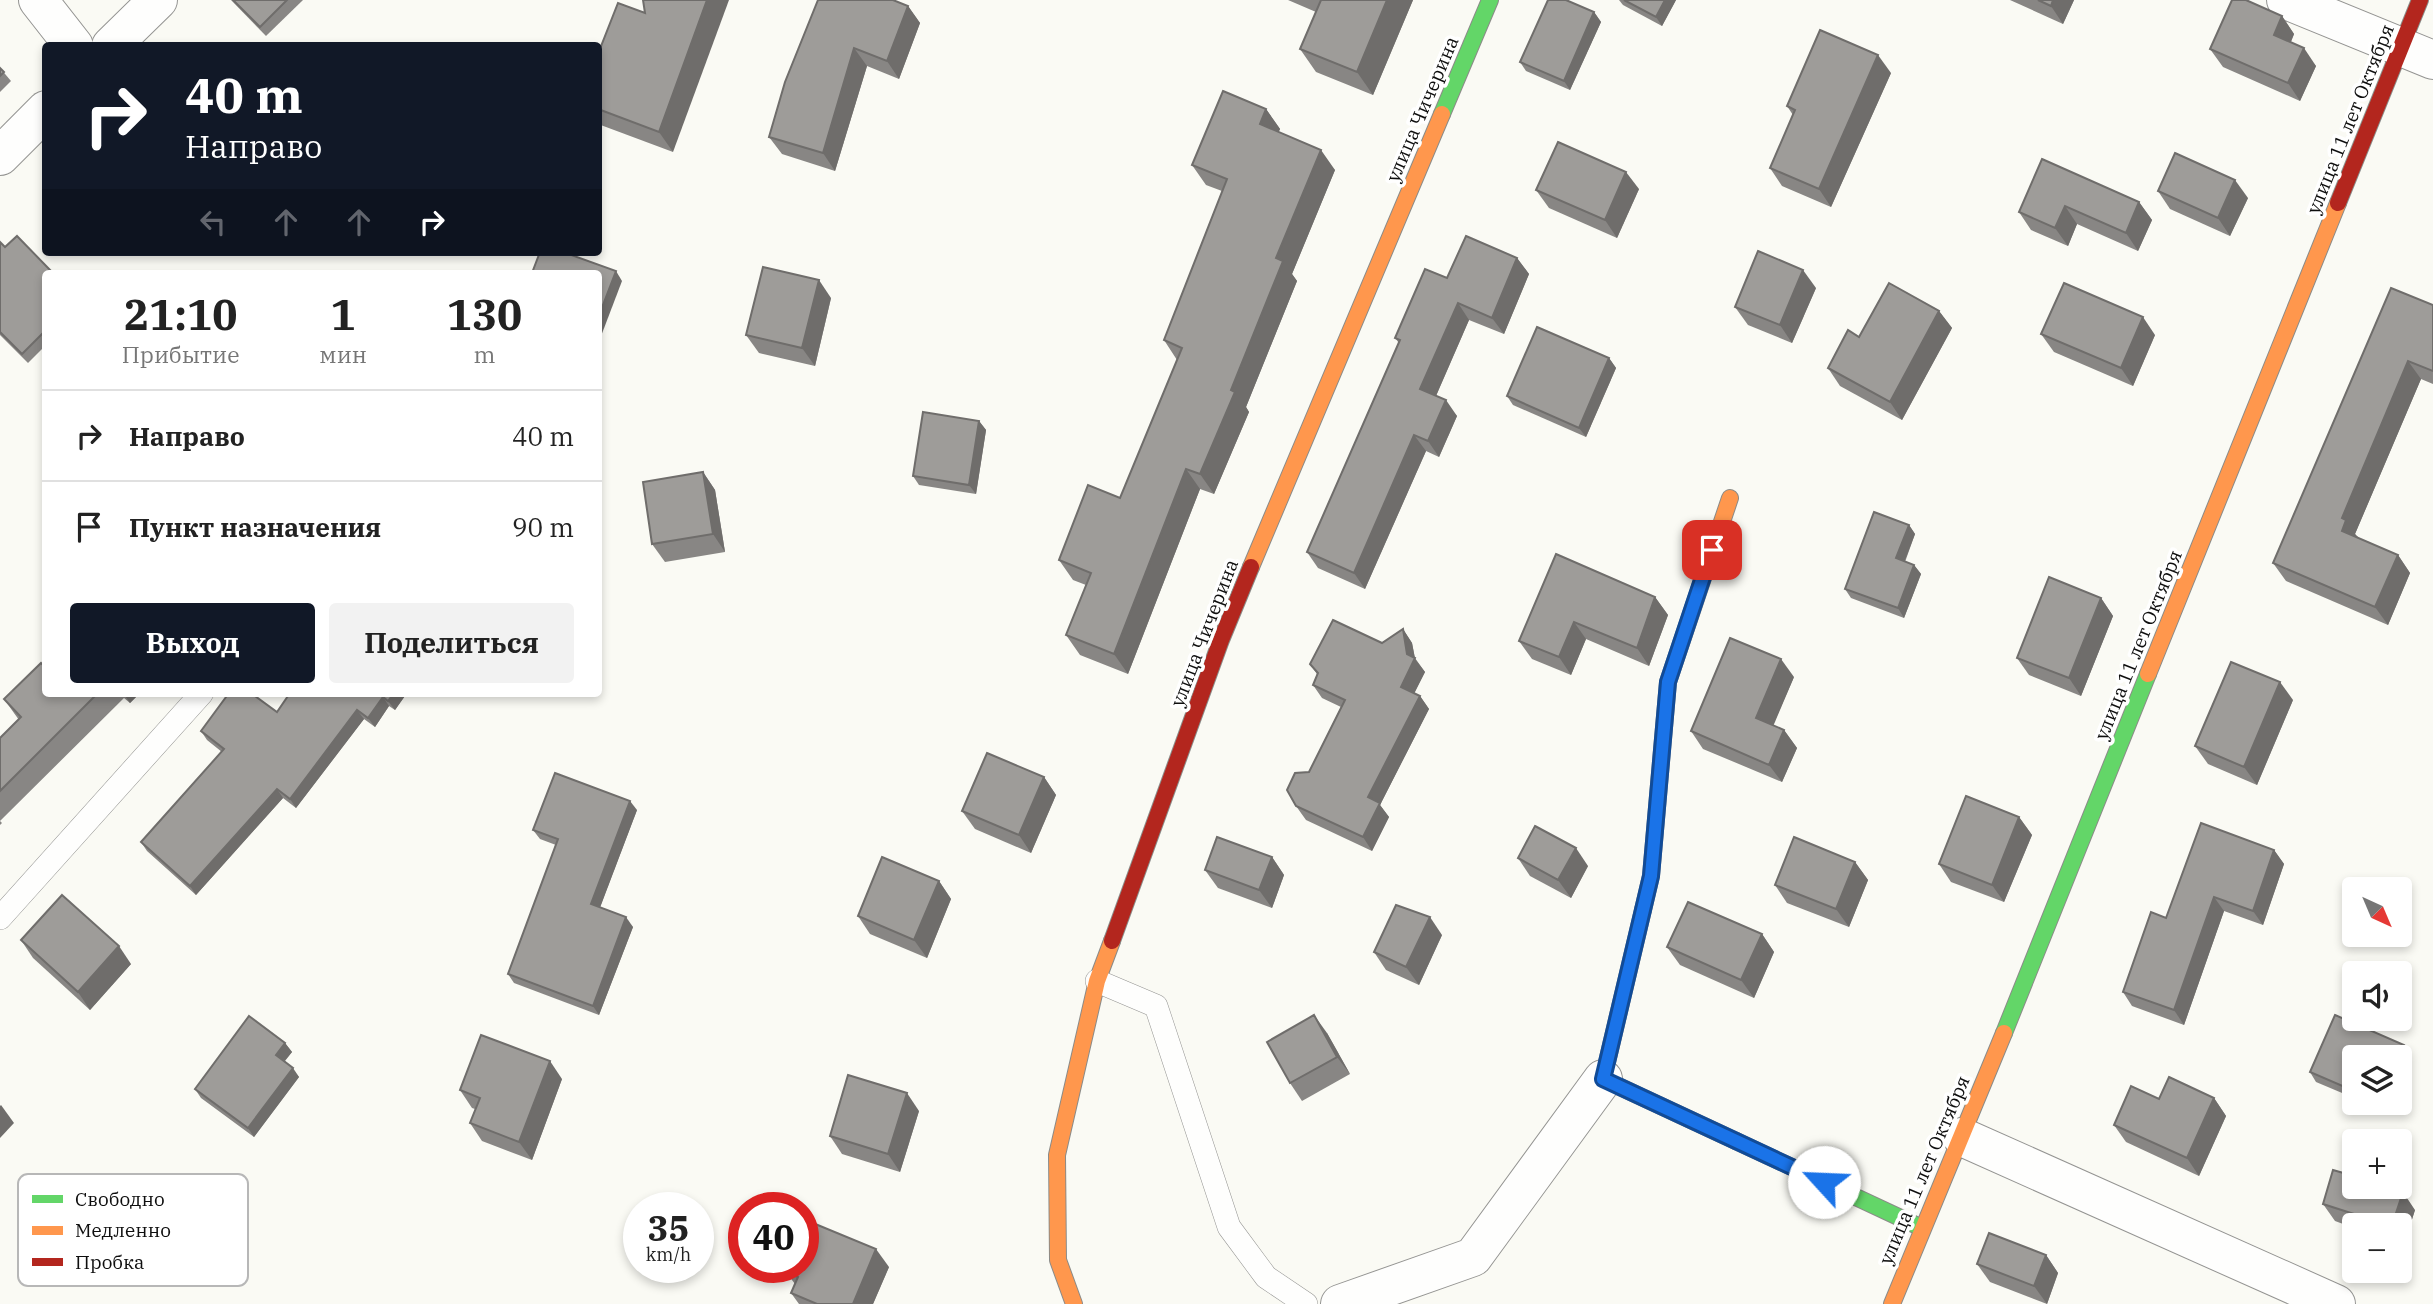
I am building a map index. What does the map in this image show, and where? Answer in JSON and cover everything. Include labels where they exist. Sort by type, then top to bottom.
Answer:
[{"type":"street","points":[[38,0],[71,42]]},
{"type":"street","points":[[115,42],[158,0]]},
{"type":"street","name":"улица Чичерина","points":[[1074,1304],[1058,1260],[1057,1155],[1097,981],[1221,640],[1490,0]]},
{"type":"street","points":[[2286,0],[2417,54]]},
{"type":"street","name":"улица 11 лет Октября","points":[[1892,1304],[2417,54],[2420,0]]},
{"type":"street","points":[[0,156],[42,114]]},
{"type":"street","points":[[1340,1304],[1473,1257],[1603,1079],[1651,876],[1668,682],[1730,498]]},
{"type":"street","points":[[1603,1079],[1922,1228]]},
{"type":"street","points":[[1962,1137],[2336,1304]]},
{"type":"lane","points":[[0,918],[198,697]]},
{"type":"lane","points":[[1097,981],[1156,1006],[1229,1227],[1266,1277],[1306,1304]]},
{"type":"building","points":[[233,0],[287,0],[260,27]]},
{"type":"building","points":[[643,0],[707,0],[659,132],[602,111],[602,44],[618,3],[645,13]]},
{"type":"building","points":[[818,0],[893,0],[908,6],[887,61],[854,48],[823,153],[769,137],[785,82]]},
{"type":"building","points":[[1321,0],[1387,0],[1357,72],[1300,49]]},
{"type":"building","points":[[1548,0],[1566,0],[1594,12],[1564,81],[1520,62]]},
{"type":"building","points":[[1624,0],[1665,0],[1656,17]]},
{"type":"building","points":[[2038,0],[2053,0],[2051,6]]},
{"type":"building","points":[[2232,0],[2246,0],[2282,16],[2274,35],[2304,48],[2288,83],[2210,49]]},
{"type":"building","points":[[1820,30],[1878,55],[1819,189],[1770,168],[1795,110],[1787,106]]},
{"type":"building","points":[[1223,91],[1266,109],[1260,124],[1321,150],[1276,258],[1283,261],[1231,390],[1235,392],[1200,474],[1186,469],[1114,654],[1066,635],[1091,573],[1059,560],[1088,485],[1120,498],[1182,348],[1164,340],[1227,179],[1192,165]]},
{"type":"building","points":[[1558,142],[1626,172],[1605,220],[1536,190]]},
{"type":"building","points":[[2175,153],[2235,180],[2218,218],[2158,191]]},
{"type":"building","points":[[2042,159],[2139,202],[2126,233],[2065,206],[2055,228],[2019,212]]},
{"type":"building","points":[[17,236],[50,270],[42,270],[42,334],[22,354],[0,332],[0,242],[5,247]]},
{"type":"building","points":[[1466,236],[1517,258],[1492,318],[1458,303],[1420,389],[1446,400],[1428,441],[1414,435],[1354,573],[1307,552],[1400,340],[1395,338],[1425,269],[1447,278]]},
{"type":"building","points":[[1758,251],[1803,270],[1780,325],[1735,307]]},
{"type":"building","points":[[538,256],[574,256],[616,271],[602,308],[602,270],[533,270]]},
{"type":"building","points":[[763,267],[819,280],[802,348],[746,335]]},
{"type":"building","points":[[1889,283],[1939,311],[1890,402],[1828,368],[1848,330],[1859,337]]},
{"type":"building","points":[[2064,283],[2143,317],[2121,368],[2041,334]]},
{"type":"building","points":[[2391,288],[2433,305],[2433,371],[2408,361],[2342,518],[2346,520],[2342,531],[2398,555],[2375,607],[2273,563]]},
{"type":"building","points":[[1537,327],[1609,358],[1579,428],[1507,396]]},
{"type":"building","points":[[923,412],[979,421],[969,485],[913,476]]},
{"type":"building","points":[[703,472],[713,534],[652,544],[643,482]]},
{"type":"building","points":[[1874,512],[1909,525],[1896,558],[1914,565],[1898,608],[1845,589]]},
{"type":"building","points":[[1556,554],[1655,597],[1637,648],[1574,622],[1559,657],[1519,641]]},
{"type":"building","points":[[2049,577],[2101,598],[2069,678],[2017,658]]},
{"type":"building","points":[[1333,620],[1382,643],[1403,629],[1407,654],[1415,658],[1401,687],[1420,696],[1368,797],[1380,803],[1363,837],[1296,806],[1287,790],[1295,773],[1309,772],[1345,700],[1313,685],[1318,673],[1310,664]]},
{"type":"building","points":[[1730,638],[1781,659],[1756,718],[1784,730],[1769,765],[1691,731]]},
{"type":"building","points":[[2231,662],[2280,682],[2244,767],[2195,746]]},
{"type":"building","points":[[41,663],[42,697],[94,697],[0,791],[0,738],[21,717],[4,699]]},
{"type":"building","points":[[226,697],[256,697],[277,712],[287,697],[383,697],[368,718],[357,710],[290,799],[277,789],[190,886],[141,842],[224,749],[201,731]]},
{"type":"building","points":[[987,753],[1044,777],[1019,835],[962,811]]},
{"type":"building","points":[[555,773],[630,801],[591,904],[626,917],[593,1006],[508,974],[558,839],[533,830]]},
{"type":"building","points":[[1966,796],[2019,817],[1992,885],[1939,864]]},
{"type":"building","points":[[2201,823],[2274,850],[2253,911],[2214,897],[2174,1010],[2123,992],[2151,912],[2166,918]]},
{"type":"building","points":[[1535,826],[1576,848],[1558,880],[1518,858]]},
{"type":"building","points":[[1217,837],[1272,857],[1259,890],[1205,870]]},
{"type":"building","points":[[1794,837],[1855,862],[1836,909],[1775,885]]},
{"type":"building","points":[[882,857],[939,881],[914,940],[858,916]]},
{"type":"building","points":[[62,895],[119,946],[78,992],[21,940]]},
{"type":"building","points":[[1688,902],[1762,934],[1741,980],[1667,947]]},
{"type":"building","points":[[1396,905],[1430,917],[1406,967],[1374,952]]},
{"type":"building","points":[[1314,1015],[1337,1057],[1290,1083],[1267,1042]]},
{"type":"building","points":[[2335,1015],[2342,1018],[2342,1031],[2372,1031],[2404,1045],[2342,1045],[2342,1086],[2310,1072]]},
{"type":"building","points":[[249,1016],[285,1043],[276,1055],[293,1068],[248,1128],[195,1089]]},
{"type":"building","points":[[481,1035],[550,1061],[519,1142],[470,1123],[480,1098],[460,1090]]},
{"type":"building","points":[[848,1075],[907,1093],[888,1154],[830,1136]]},
{"type":"building","points":[[2169,1077],[2214,1098],[2187,1158],[2114,1125],[2131,1086],[2159,1099]]},
{"type":"building","points":[[2333,1170],[2342,1173],[2342,1199],[2401,1199],[2396,1213],[2351,1213],[2323,1204]]},
{"type":"building","points":[[819,1226],[876,1249],[853,1304],[817,1304],[791,1293],[795,1283],[819,1283]]},
{"type":"building","points":[[1989,1233],[2046,1255],[2034,1286],[1977,1264]]},
{"type":"traffic: fast","points":[[1442,114],[1490,0]]},
{"type":"traffic: fast","points":[[2004,1033],[2148,674]]},
{"type":"traffic: fast","points":[[1736,1141],[1922,1228]]},
{"type":"traffic: slow","points":[[1251,567],[1442,114]]},
{"type":"traffic: slow","points":[[2148,674],[2338,203]]},
{"type":"traffic: slow","points":[[1643,910],[1651,876],[1668,682],[1730,498]]},
{"type":"traffic: slow","points":[[1074,1304],[1058,1260],[1057,1155],[1097,981],[1112,941]]},
{"type":"traffic: slow","points":[[1892,1304],[2004,1033]]},
{"type":"traffic: jam","points":[[2338,203],[2420,0]]},
{"type":"traffic: jam","points":[[1112,941],[1221,640],[1251,567]]},
{"type":"traffic: jam","points":[[1643,910],[1603,1079],[1736,1141]]},
{"type":"route","points":[[1712,550],[1668,682],[1651,876],[1603,1079],[1824,1182]]}]
